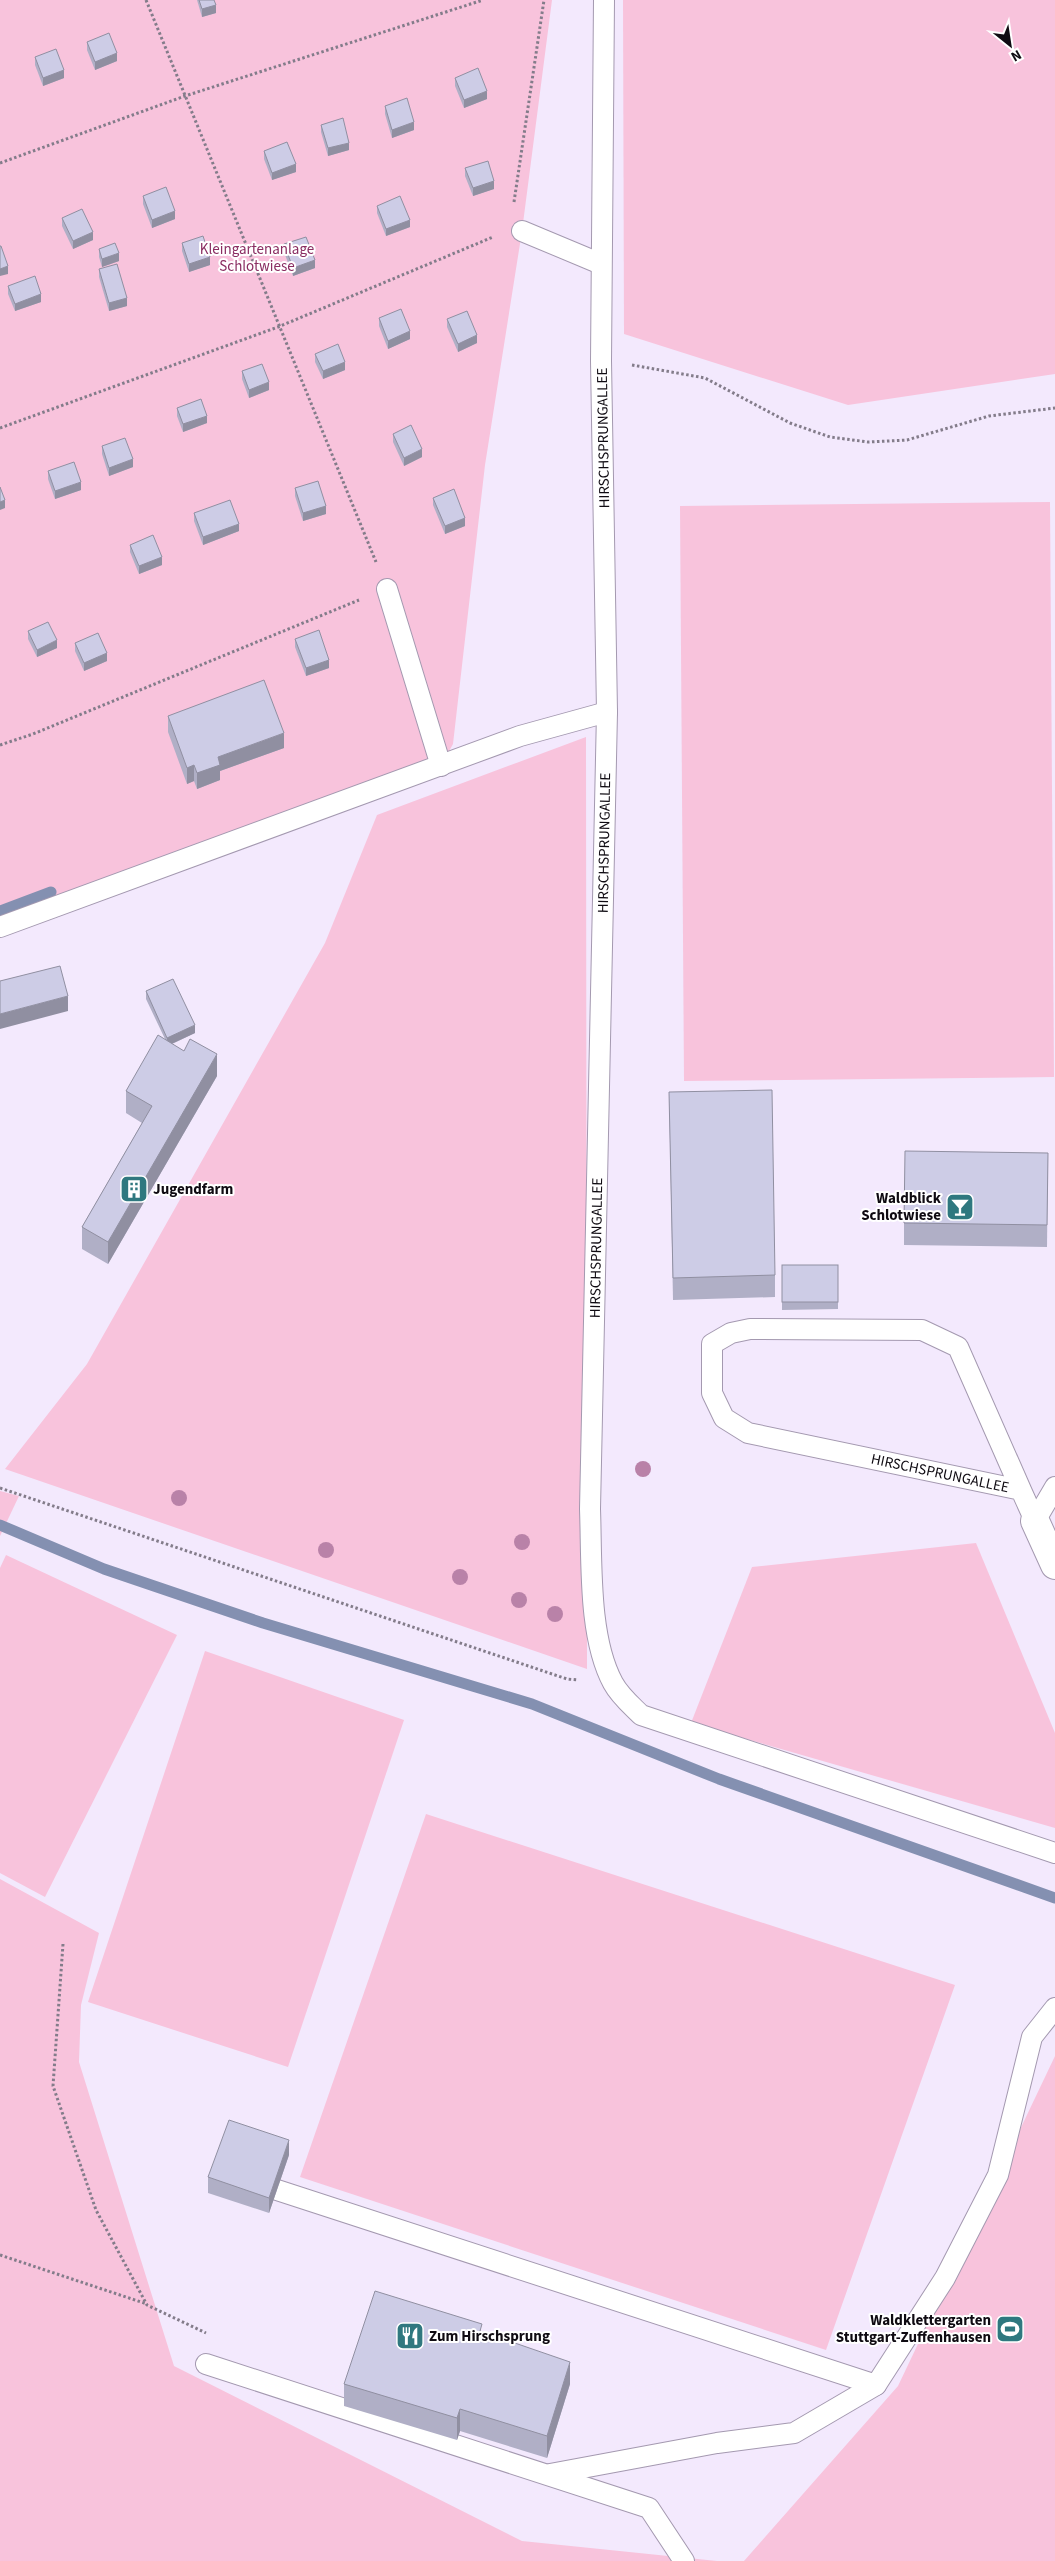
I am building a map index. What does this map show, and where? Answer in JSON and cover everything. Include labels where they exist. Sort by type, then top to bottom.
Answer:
[{"type":"street","name":"HIRSCHSPRUNGALLEE","points":[[1035,1521],[1055,1565]]},
{"type":"lane","name":"HIRSCHSPRUNGALLEE","points":[[604,0],[601,264],[607,712],[590,1509],[594,1613],[604,1657],[613,1683],[625,1700],[641,1715],[1055,1854]]},
{"type":"lane","points":[[516,231],[601,264]]},
{"type":"lane","points":[[387,589],[441,766]]},
{"type":"lane","points":[[0,927],[520,736],[607,712]]},
{"type":"lane","name":"HIRSCHSPRUNGALLEE","points":[[1021,1490],[748,1433],[724,1418],[712,1393],[712,1344],[731,1333],[750,1329],[922,1330],[958,1347],[1035,1521]]},
{"type":"lane","points":[[1035,1521],[1055,1487]]},
{"type":"lane","points":[[546,2474],[717,2444],[794,2433],[876,2385],[945,2278],[998,2175],[1032,2037],[1055,2008]]},
{"type":"lane","points":[[277,2190],[876,2385]]},
{"type":"lane","points":[[206,2364],[649,2508],[684,2561]]},
{"type":"path","points":[[0,745],[33,734],[387,589],[278,327],[146,0]]},
{"type":"path","points":[[0,163],[185,96],[483,0]]},
{"type":"path","points":[[0,428],[278,327],[516,231],[544,0]]},
{"type":"path","points":[[602,361],[652,367],[705,378],[790,423],[830,437],[868,442],[907,440],[989,416],[1055,408]]},
{"type":"path","points":[[0,1488],[567,1680],[613,1683]]},
{"type":"path","points":[[63,1944],[53,2086],[96,2210],[147,2304]]},
{"type":"path","points":[[0,2254],[147,2304],[215,2338],[206,2364]]},
{"type":"green space","name":"Kleingartenanlage Schlotwiese","points":[[0,0],[552,0],[522,231],[485,465],[453,744],[441,766],[0,927]]},
{"type":"green space","points":[[623,0],[1055,0],[1055,374],[848,405],[624,334]]},
{"type":"green space","points":[[1050,502],[1054,1077],[684,1081],[680,506]]},
{"type":"green space","points":[[586,737],[587,1669],[5,1469],[87,1364],[325,943],[377,815]]},
{"type":"green space","points":[[0,1491],[19,1496],[0,1536]]},
{"type":"green space","points":[[976,1543],[1055,1733],[1055,1828],[691,1723],[752,1567]]},
{"type":"green space","points":[[6,1555],[177,1635],[45,1897],[0,1873],[0,1568]]},
{"type":"green space","points":[[205,1651],[404,1720],[288,2067],[88,2002]]},
{"type":"green space","points":[[426,1814],[955,1985],[826,2350],[300,2177]]},
{"type":"green space","points":[[0,1879],[99,1933],[81,2005],[79,2062],[174,2366],[522,2541],[717,2561],[0,2561]]},
{"type":"green space","name":"Waldklettergarten Stuttgart-Zuffenhausen","points":[[1055,2056],[1055,2561],[744,2561],[898,2386]]},
{"type":"building","points":[[199,0],[214,0],[216,5],[202,9]]},
{"type":"building","points":[[109,33],[117,53],[95,62],[87,42]]},
{"type":"building","points":[[56,49],[64,70],[43,78],[35,57]]},
{"type":"building","points":[[478,68],[487,91],[464,100],[455,78]]},
{"type":"building","points":[[407,98],[414,122],[392,130],[385,106]]},
{"type":"building","points":[[343,118],[349,143],[328,148],[321,125]]},
{"type":"building","points":[[287,142],[296,164],[272,173],[264,151]]},
{"type":"building","points":[[488,161],[494,181],[473,188],[465,168]]},
{"type":"building","points":[[166,187],[175,211],[152,220],[143,196]]},
{"type":"building","points":[[400,196],[410,220],[386,229],[377,206]]},
{"type":"building","points":[[82,209],[93,232],[73,241],[62,218]]},
{"type":"building","points":[[203,236],[210,257],[189,264],[182,243]]},
{"type":"building","points":[[306,237],[315,260],[293,268],[284,244]]},
{"type":"building","points":[[115,243],[119,253],[102,259],[99,249]]},
{"type":"building","points":[[0,246],[8,266],[0,269]]},
{"type":"building","points":[[117,264],[127,298],[109,303],[99,269]]},
{"type":"building","points":[[35,276],[41,294],[15,304],[8,286]]},
{"type":"building","points":[[401,309],[410,331],[388,341],[379,318]]},
{"type":"building","points":[[467,311],[477,335],[458,344],[447,319]]},
{"type":"building","points":[[338,344],[345,362],[323,371],[315,354]]},
{"type":"building","points":[[262,364],[269,382],[249,390],[242,371]]},
{"type":"building","points":[[201,399],[207,416],[183,424],[177,408]]},
{"type":"building","points":[[411,425],[422,449],[404,458],[393,434]]},
{"type":"building","points":[[125,438],[133,459],[109,468],[102,446]]},
{"type":"building","points":[[74,462],[81,482],[55,491],[48,471]]},
{"type":"building","points":[[318,481],[326,506],[303,513],[295,488]]},
{"type":"building","points":[[0,487],[5,500],[0,502]]},
{"type":"building","points":[[454,489],[465,518],[445,526],[433,498]]},
{"type":"building","points":[[230,500],[239,524],[203,537],[194,513]]},
{"type":"building","points":[[153,535],[162,557],[139,566],[130,545]]},
{"type":"building","points":[[48,622],[57,640],[37,650],[28,631]]},
{"type":"building","points":[[319,630],[329,660],[306,668],[295,639]]},
{"type":"building","points":[[98,633],[107,653],[84,663],[75,643]]},
{"type":"building","points":[[264,680],[284,733],[218,757],[220,765],[197,773],[194,765],[187,768],[168,716]]},
{"type":"building","points":[[60,966],[68,996],[0,1014],[0,981]]},
{"type":"building","points":[[173,979],[195,1025],[167,1038],[146,991]]},
{"type":"building","name":"Jugendfarm","points":[[158,1035],[184,1051],[190,1039],[217,1054],[108,1242],[82,1227],[152,1106],[126,1091]]},
{"type":"building","points":[[772,1090],[775,1275],[673,1278],[669,1092]]},
{"type":"building","points":[[905,1151],[1048,1153],[1047,1225],[904,1223]]},
{"type":"building","points":[[782,1265],[838,1265],[838,1302],[782,1302]]},
{"type":"building","points":[[229,2120],[289,2140],[269,2198],[208,2177]]},
{"type":"building","points":[[375,2291],[482,2324],[480,2331],[570,2362],[547,2436],[460,2409],[457,2418],[344,2384]]},
{"type":"waterway","points":[[0,911],[51,892]]},
{"type":"waterway","points":[[0,1525],[104,1569],[263,1623],[532,1704],[719,1779],[1055,1898]]},
{"type":"place","name":"Jugendfarm","points":[[134,1189]]},
{"type":"place","name":"Waldblick Schlotwiese","points":[[960,1207]]},
{"type":"place","name":"Waldklettergarten Stuttgart-Zuffenhausen","points":[[1010,2329]]},
{"type":"place","name":"Zum Hirschsprung","points":[[410,2336]]}]
